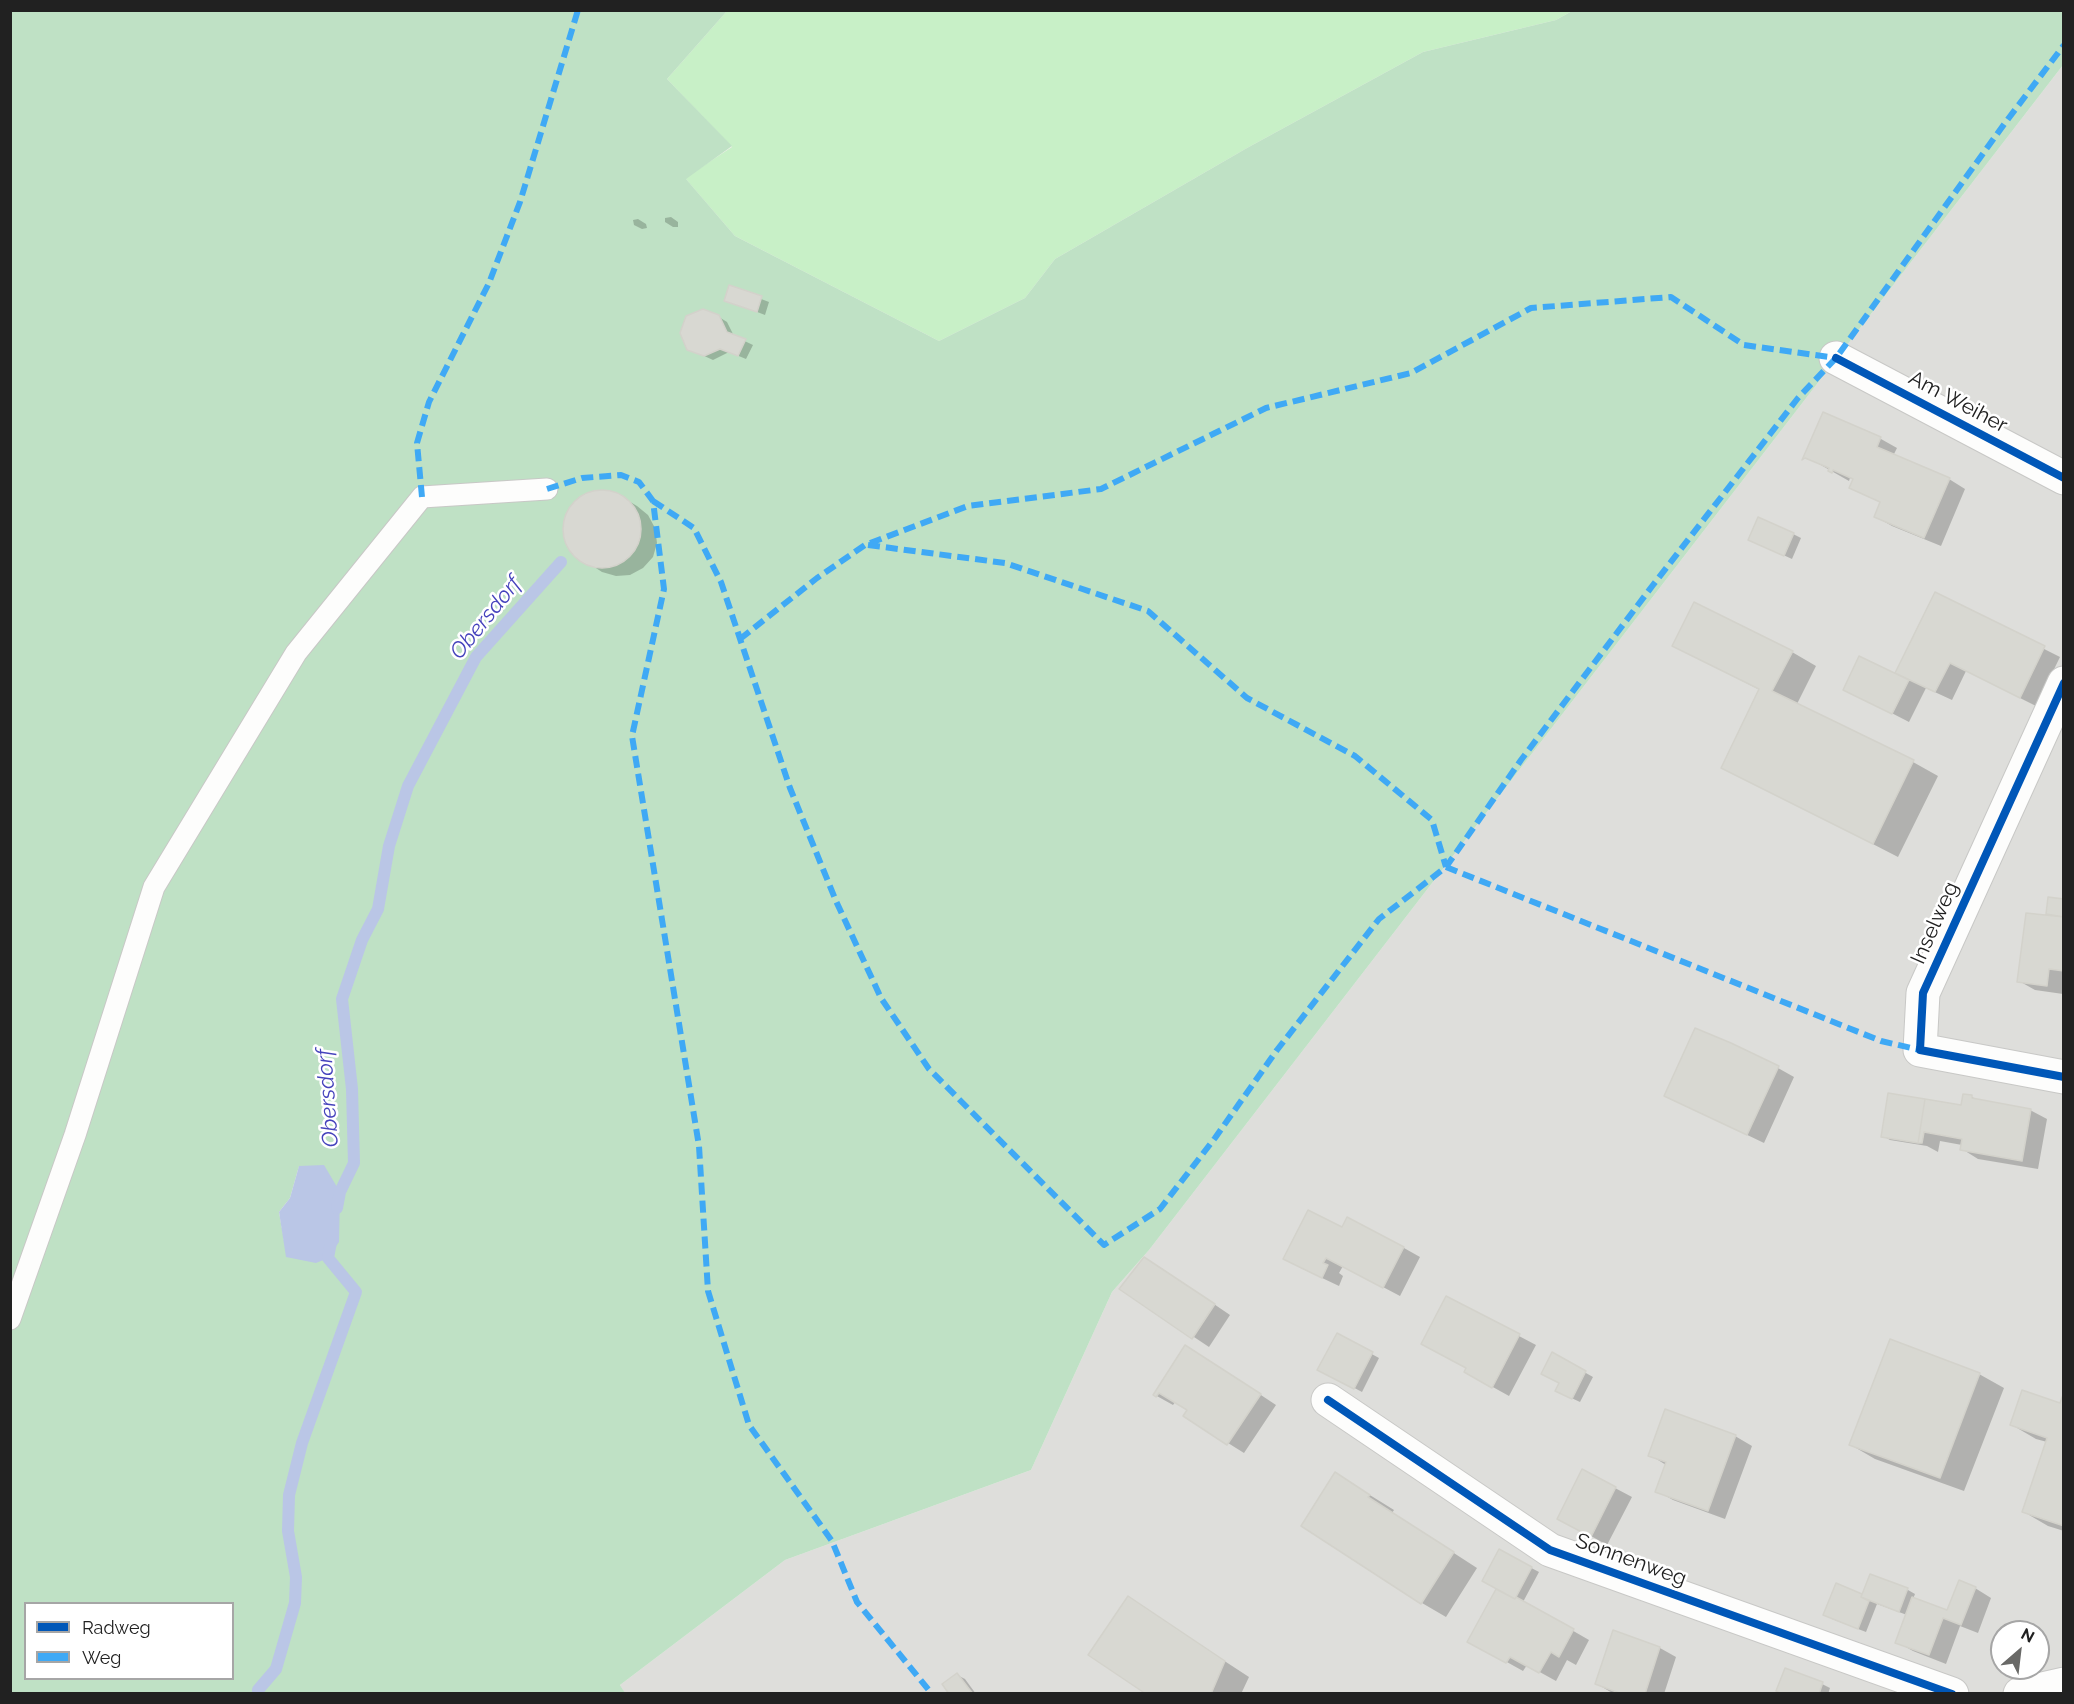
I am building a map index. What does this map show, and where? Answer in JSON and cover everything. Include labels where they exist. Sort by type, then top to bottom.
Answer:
[{"type":"street","name":"Am Weiher","points":[[1836,358],[2064,478]]},
{"type":"street","name":"Inselweg","points":[[2064,683],[1923,993],[1920,1050],[2064,1077]]},
{"type":"street","name":"Sonnenweg","points":[[1328,1400],[1550,1550],[1952,1694]]},
{"type":"street","points":[[2020,1694],[2064,1684]]},
{"type":"lane","points":[[10,1320],[75,1135],[154,887],[296,653],[422,497],[547,489]]},
{"type":"shaded area","points":[[2063,65],[2063,1693],[625,1694],[620,1685],[785,1560],[1031,1470],[1112,1292],[1149,1250]]},
{"type":"green space","points":[[11,11],[727,11],[667,79],[732,146],[686,179],[735,236],[939,341],[1025,298],[1055,259],[1247,148],[1423,52],[1556,20],[1572,11],[2063,11],[2063,65],[1149,1250],[1112,1292],[1031,1470],[785,1560],[620,1685],[625,1693],[11,1694]],"holes":[[[299,1166],[287,1257],[279,1212],[290,1198]]]},
{"type":"green space","points":[[727,11],[1572,11],[1556,20],[1423,52],[1247,148],[1055,259],[1025,298],[939,341],[735,236],[685,178],[732,147],[667,79]]},
{"type":"water","points":[[324,1165],[340,1192],[339,1242],[328,1258],[316,1263],[286,1257],[279,1212],[290,1198],[299,1166]]},
{"type":"building","points":[[729,285],[762,296],[757,312],[724,301]]},
{"type":"building","points":[[703,309],[719,315],[727,332],[746,339],[738,356],[720,349],[704,356],[687,350],[680,333],[686,316]]},
{"type":"building","points":[[1823,412],[1881,437],[1877,447],[1950,478],[1924,538],[1874,517],[1880,502],[1849,488],[1853,479],[1833,470],[1832,473],[1828,471],[1829,468],[1805,458],[1802,460]]},
{"type":"building","points":[[602,490],[617,493],[629,502],[638,514],[641,529],[638,544],[629,556],[617,565],[602,568],[587,565],[575,556],[566,544],[563,529],[566,514],[575,502],[587,493]]},
{"type":"building","points":[[1758,517],[1794,533],[1784,556],[1748,540]]},
{"type":"building","points":[[1935,592],[2045,646],[2020,698],[1950,663],[1935,692],[1895,673]]},
{"type":"building","points":[[1694,602],[1793,651],[1772,691],[1914,760],[1873,844],[1721,768],[1759,689],[1672,646]]},
{"type":"building","points":[[1859,656],[1909,680],[1892,714],[1843,690]]},
{"type":"building","points":[[2048,897],[2064,899],[2064,917],[2046,914]]},
{"type":"building","points":[[2026,913],[2064,917],[2064,971],[2049,969],[2047,986],[2017,982]]},
{"type":"building","points":[[1695,1028],[1779,1066],[1747,1135],[1664,1096]]},
{"type":"building","points":[[1888,1093],[1925,1099],[1918,1143],[1881,1137]]},
{"type":"building","points":[[1963,1094],[1972,1095],[1972,1098],[2031,1109],[2022,1161],[1960,1150],[1962,1139],[1924,1132],[1922,1143],[1918,1143],[1925,1099],[1961,1105]]},
{"type":"building","points":[[1308,1210],[1342,1227],[1347,1217],[1404,1247],[1383,1288],[1326,1258],[1323,1263],[1328,1265],[1322,1278],[1283,1259]]},
{"type":"building","points":[[1144,1257],[1215,1304],[1192,1339],[1119,1289]]},
{"type":"building","points":[[1446,1296],[1520,1334],[1492,1388],[1464,1372],[1466,1368],[1421,1344]]},
{"type":"building","points":[[1337,1333],[1373,1352],[1354,1389],[1317,1370]]},
{"type":"building","points":[[1890,1339],[1980,1373],[1940,1478],[1849,1445]]},
{"type":"building","points":[[1185,1345],[1261,1394],[1227,1445],[1183,1416],[1187,1410],[1159,1393],[1156,1397],[1153,1395]]},
{"type":"building","points":[[1552,1352],[1586,1371],[1572,1399],[1555,1391],[1559,1383],[1541,1374]]},
{"type":"building","points":[[2022,1390],[2060,1403],[2064,1392],[2064,1526],[2022,1512],[2047,1438],[2010,1425]]},
{"type":"building","points":[[1665,1409],[1736,1435],[1708,1511],[1655,1492],[1666,1462],[1648,1456]]},
{"type":"building","points":[[1582,1469],[1616,1487],[1591,1537],[1557,1519]]},
{"type":"building","points":[[1335,1472],[1370,1495],[1368,1497],[1454,1552],[1421,1604],[1301,1526]]},
{"type":"building","points":[[1499,1549],[1532,1567],[1515,1599],[1482,1581]]},
{"type":"building","points":[[1870,1574],[1908,1588],[1899,1612],[1861,1597]]},
{"type":"building","points":[[1959,1580],[1976,1587],[1961,1625],[1943,1618],[1929,1655],[1895,1643],[1912,1597],[1947,1610]]},
{"type":"building","points":[[1836,1583],[1862,1594],[1861,1597],[1869,1601],[1858,1629],[1823,1615]]},
{"type":"building","points":[[1496,1589],[1515,1599],[1516,1597],[1574,1629],[1559,1657],[1551,1652],[1539,1673],[1510,1657],[1506,1663],[1467,1642]]},
{"type":"building","points":[[1128,1596],[1225,1661],[1211,1694],[1146,1694],[1088,1655]]},
{"type":"building","points":[[1613,1630],[1660,1647],[1645,1694],[1622,1694],[1595,1684]]},
{"type":"building","points":[[1785,1668],[1823,1682],[1819,1694],[1781,1694],[1776,1691]]},
{"type":"building","points":[[957,1673],[973,1694],[949,1694],[942,1684]]},
{"type":"waterway","name":"Obersdorf","points":[[337,1208],[340,1192],[354,1163],[352,1089],[342,999],[362,940],[378,909],[389,846],[408,786],[476,657],[561,562]]},
{"type":"waterway","name":"Obersdorf","points":[[258,1694],[258,1690],[276,1669],[295,1603],[296,1577],[288,1531],[289,1495],[302,1443],[356,1292],[328,1258],[331,1242]]},
{"type":"marked path","points":[[422,497],[417,443],[429,402],[489,283],[520,202],[578,10]]},
{"type":"marked path","points":[[653,501],[694,528],[721,582],[790,788],[836,901],[881,998],[929,1069],[1104,1245],[1160,1209],[1215,1138],[1277,1050],[1379,919],[1446,867],[1521,760],[1653,585],[1798,398],[1836,358],[2064,45]]},
{"type":"marked path","points":[[740,639],[817,578],[865,545],[968,506],[1101,489],[1266,408],[1411,373],[1531,308],[1671,297],[1744,345],[1836,358]]},
{"type":"marked path","points":[[547,489],[582,478],[621,475],[639,482],[653,501],[664,589],[632,736],[699,1146],[708,1291],[749,1425],[832,1541],[857,1602],[932,1694]]},
{"type":"marked path","points":[[868,545],[1005,563],[1148,611],[1247,698],[1355,756],[1432,820],[1446,867]]},
{"type":"marked path","points":[[1446,867],[1881,1041],[1920,1050]]},
{"type":"cycle path","points":[[1836,358],[2064,478]]},
{"type":"cycle path","points":[[2064,683],[1923,993],[1920,1050],[2064,1077]]},
{"type":"cycle path","points":[[1328,1400],[1550,1550],[1952,1694]]}]
